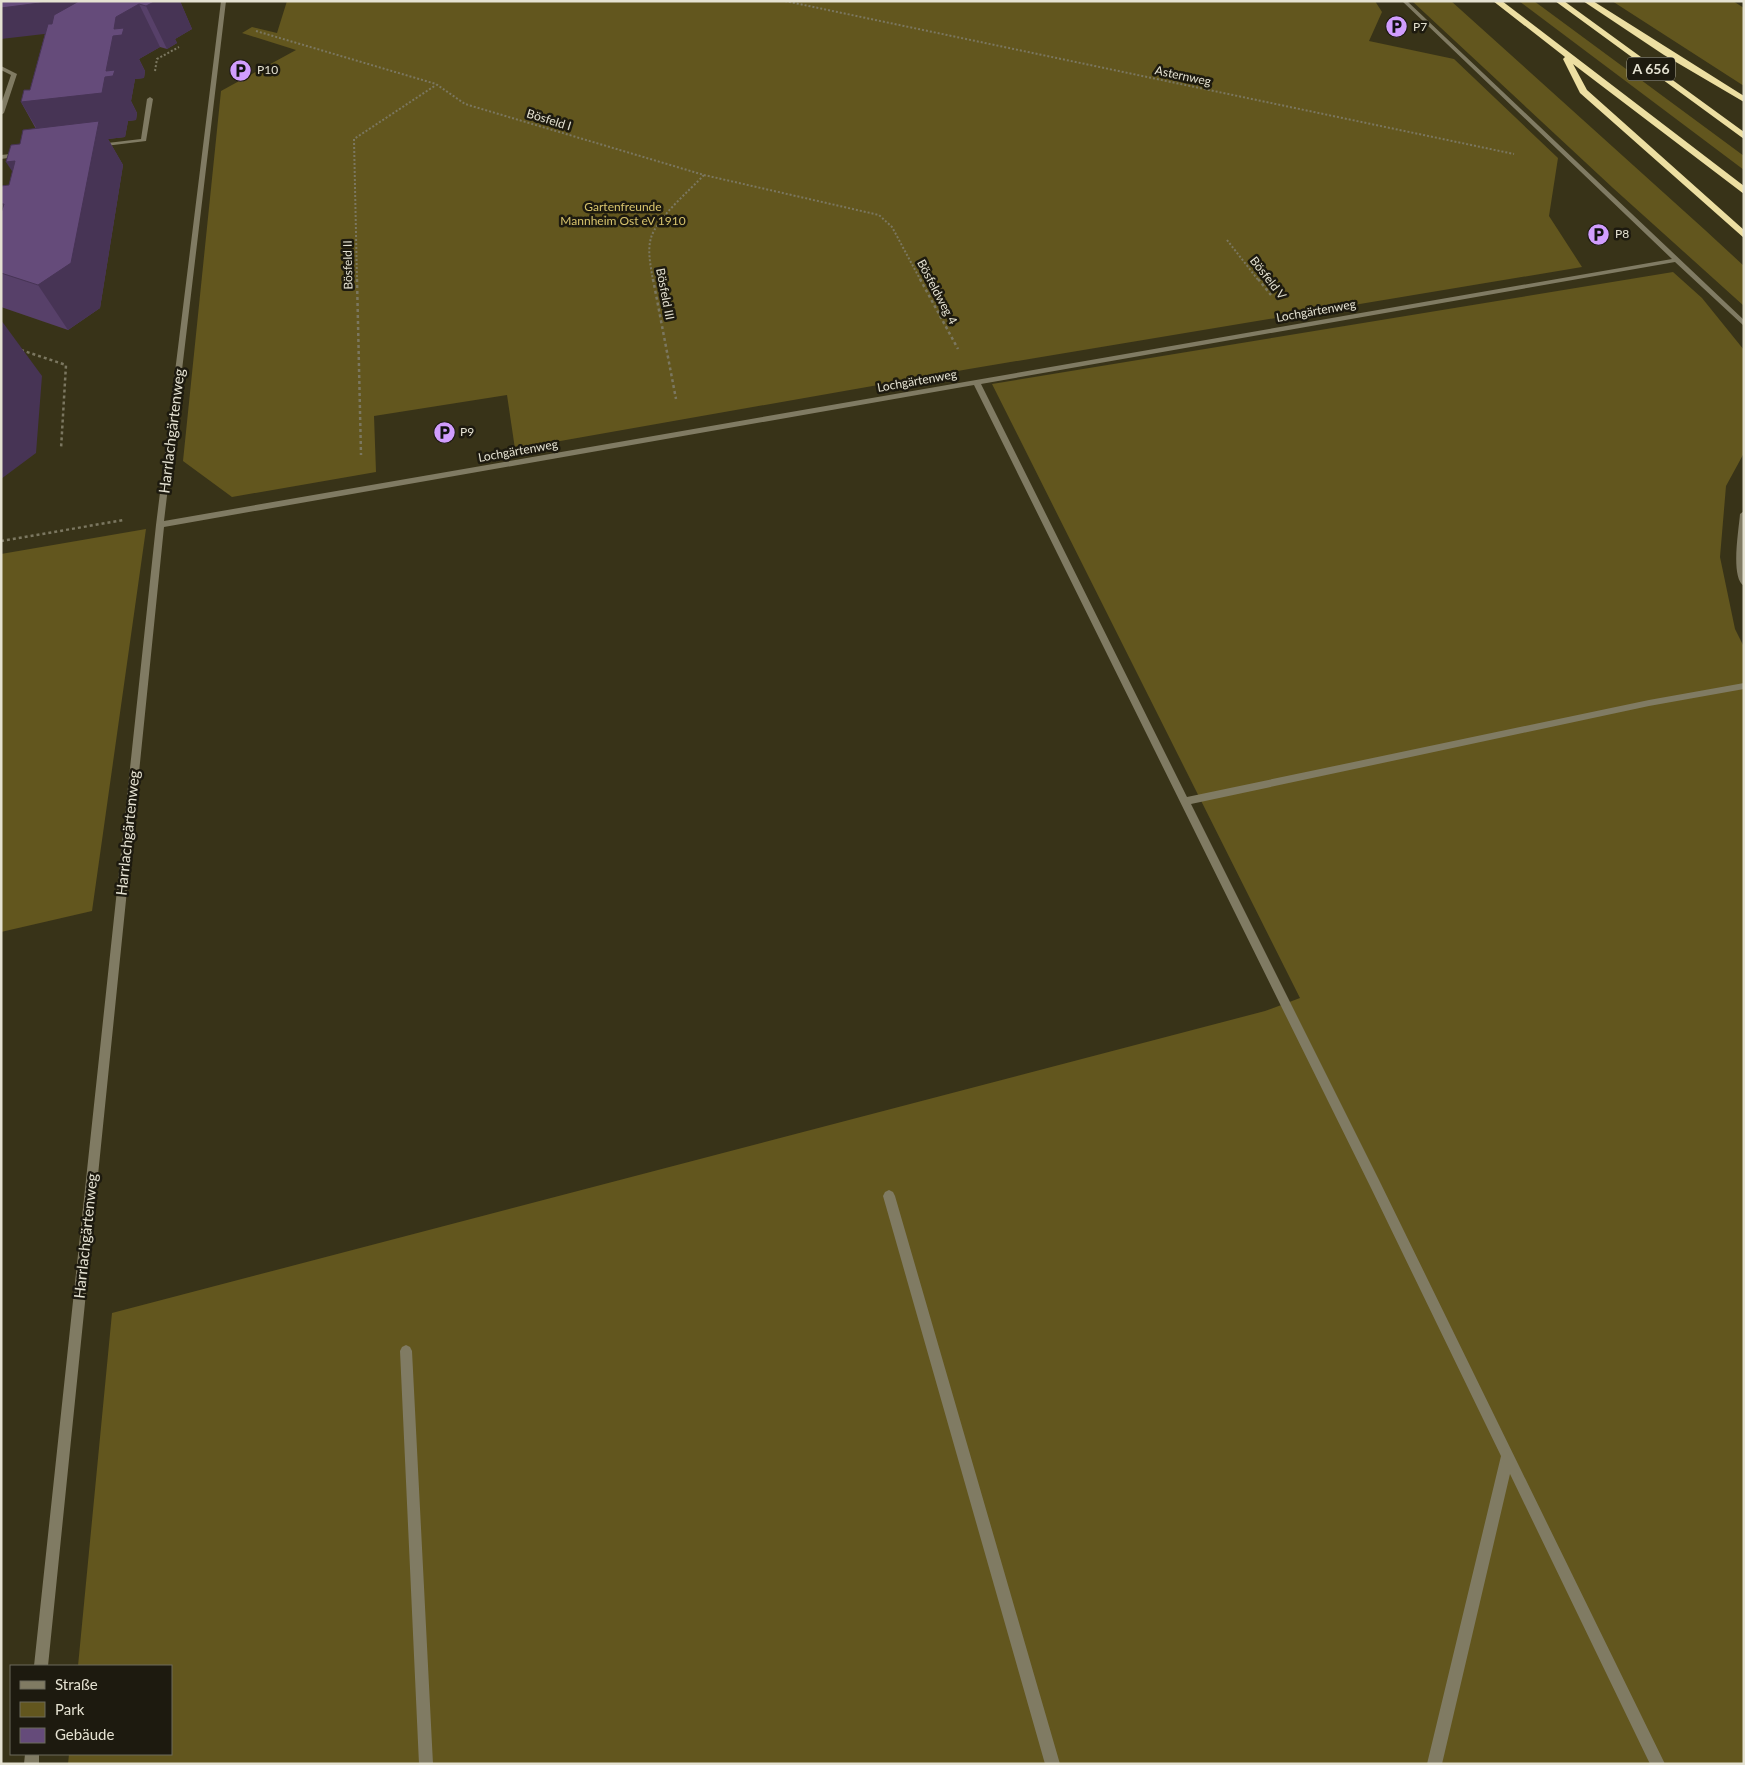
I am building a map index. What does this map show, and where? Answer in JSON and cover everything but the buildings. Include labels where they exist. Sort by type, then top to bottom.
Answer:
[{"type":"highway","name":"A 656","points":[[1496,1],[1744,191]]},
{"type":"highway","name":"A 656","points":[[1559,1],[1744,136]]},
{"type":"highway","points":[[1587,1],[1744,100]]},
{"type":"highway","points":[[1565,55],[1583,91],[1744,235]]},
{"type":"street","name":"Harrlachgärtenweg","points":[[41,1665],[160,525],[224,1]]},
{"type":"street","points":[[1404,1],[1744,324]]},
{"type":"street","points":[[1,68],[14,74],[1,113]]},
{"type":"street","points":[[96,146],[144,140],[150,99]]},
{"type":"street","points":[[1,157],[30,154]]},
{"type":"street","name":"Lochgärtenweg","points":[[160,525],[1677,260]]},
{"type":"street","points":[[976,382],[1375,1184],[1507,1458],[1658,1764]]},
{"type":"street","points":[[1744,514],[1740,570],[1744,583]]},
{"type":"street","points":[[1185,801],[1649,703],[1744,686]]},
{"type":"street","points":[[889,1196],[1053,1764]]},
{"type":"street","points":[[406,1351],[426,1764]]},
{"type":"street","points":[[1434,1764],[1507,1458]]},
{"type":"path","name":"Asternweg","points":[[785,1],[1578,167]]},
{"type":"path","name":"Bösfeld I","points":[[221,21],[436,84],[466,104],[704,175],[879,215]]},
{"type":"path","name":"Bösfeld II","points":[[362,490],[354,140],[358,135],[436,84]]},
{"type":"path","name":"Bösfeld III","points":[[684,433],[650,263],[650,238],[663,220],[704,175]]},
{"type":"path","name":"Bösfeldweg 4","points":[[879,215],[892,227],[976,382]]},
{"type":"path","name":"Bösfeld V","points":[[1228,240],[1296,326]]},
{"type":"path","points":[[20,350],[66,365],[62,449]]},
{"type":"path","points":[[1,542],[129,519],[160,525]]},
{"type":"green space","name":"Gartenfreunde Mannheim Ost eV 1910","points":[[287,1],[1375,1],[1382,12],[1369,41],[1454,59],[1558,158],[1549,216],[1582,267],[969,369],[515,449],[507,395],[374,416],[376,472],[232,497],[183,461],[221,91],[296,50],[242,33],[252,27],[277,33]]},
{"type":"green space","points":[[1412,1],[1451,1],[1705,230],[1744,266],[1744,306],[1613,188]]},
{"type":"green space","points":[[1519,1],[1534,1],[1744,156],[1744,170]]},
{"type":"green space","points":[[1612,1],[1733,1],[1744,8],[1744,86]]},
{"type":"green space","points":[[1673,272],[1702,298],[1744,350],[1744,453],[1726,486],[1720,557],[1735,629],[1744,647],[1744,1764],[68,1764],[69,1755],[172,1755],[172,1665],[78,1665],[112,1313],[1265,1011],[1300,998],[992,384]]},
{"type":"green space","points":[[146,529],[92,911],[1,932],[1,554]]},
{"type":"place","name":"P7","points":[[1397,27]]},
{"type":"place","name":"P10","points":[[241,70]]},
{"type":"place","name":"P8","points":[[1599,234]]},
{"type":"place","name":"P9","points":[[444,432]]}]
